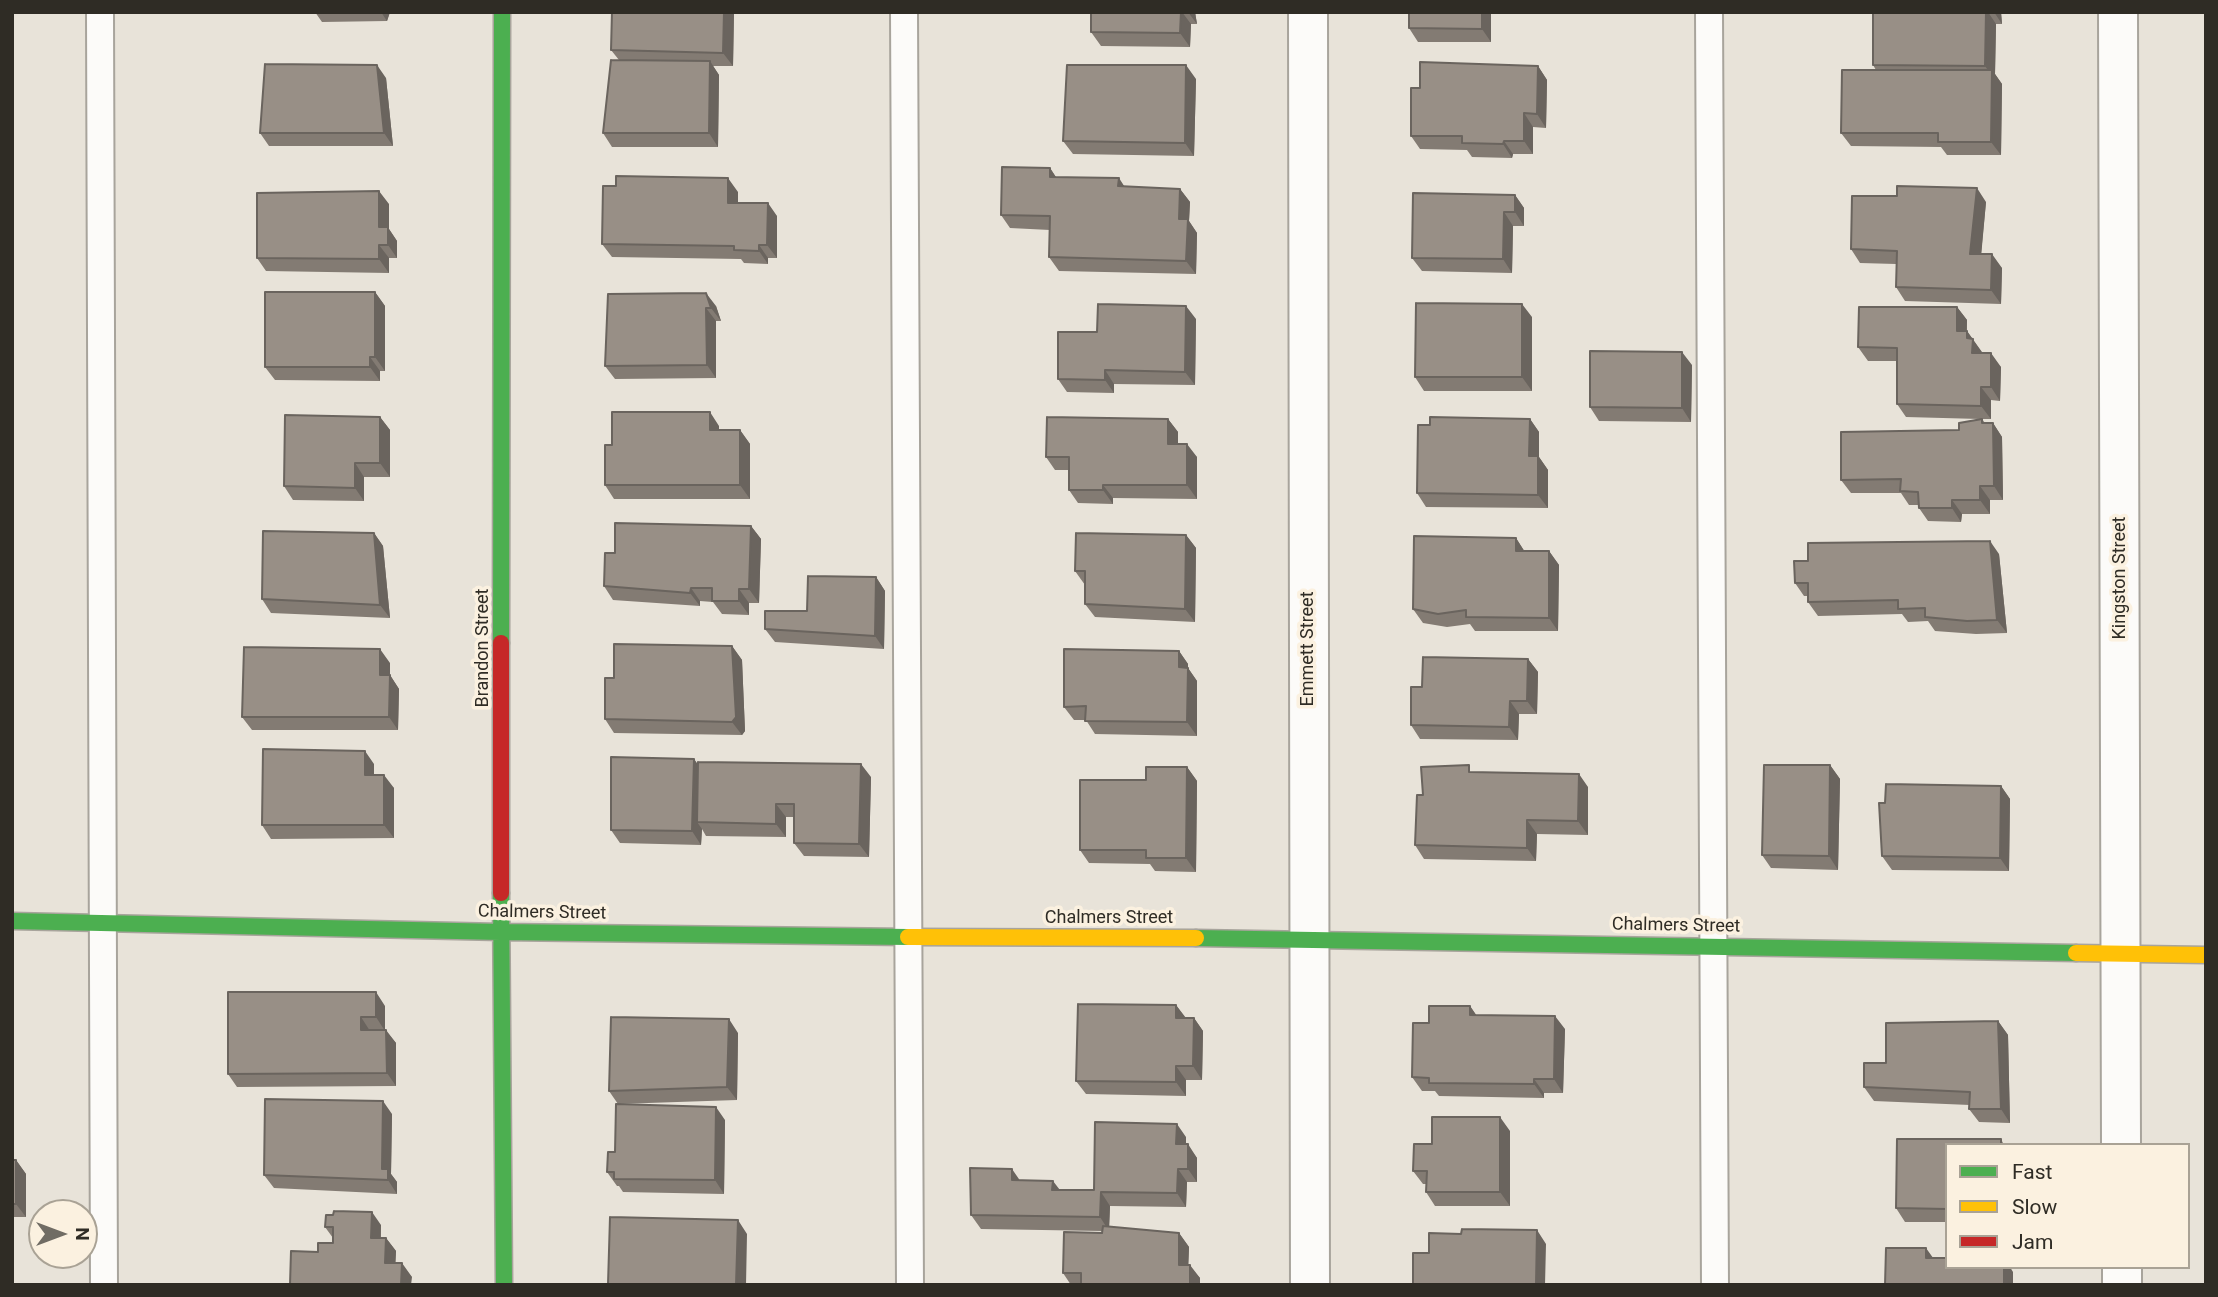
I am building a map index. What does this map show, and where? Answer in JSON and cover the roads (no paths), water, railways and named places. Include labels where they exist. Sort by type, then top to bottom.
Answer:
[{"type":"street","name":"Brandon Street","points":[[502,12],[501,932],[504,1285]]},
{"type":"street","name":"Emmett Street","points":[[1308,12],[1310,1285]]},
{"type":"street","name":"Kingston Street","points":[[2118,12],[2122,1143]]},
{"type":"street","name":"Chalmers Street","points":[[12,921],[501,932],[1308,938],[2206,955]]},
{"type":"lane","points":[[100,12],[104,1285]]},
{"type":"lane","points":[[904,12],[910,1285]]},
{"type":"lane","points":[[1709,12],[1715,1285]]}]
